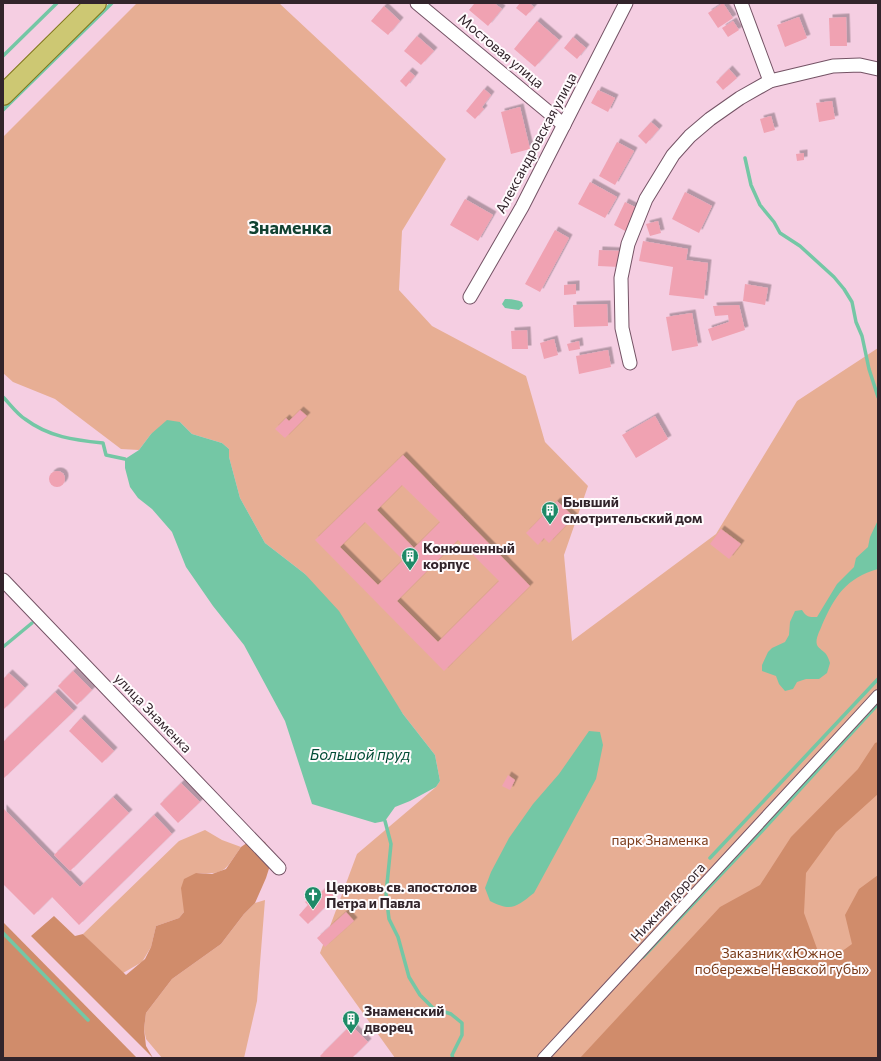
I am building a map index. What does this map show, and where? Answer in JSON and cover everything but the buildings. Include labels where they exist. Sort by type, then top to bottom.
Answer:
[{"type":"main road","points":[[3,78],[78,3]]},
{"type":"main road","points":[[3,95],[96,3]]},
{"type":"street","name":"Мостовая улица","points":[[417,3],[564,125]]},
{"type":"street","name":"Александровская улица","points":[[470,296],[522,207],[626,3]]},
{"type":"street","points":[[741,3],[770,81]]},
{"type":"street","points":[[630,363],[622,328],[621,278],[628,244],[646,199],[673,155],[690,136],[710,119],[740,98],[770,81],[833,66],[860,65],[878,69]]},
{"type":"street","name":"улица Знаменка","points":[[3,580],[279,868]]},
{"type":"street","name":"Нижняя дорога","points":[[543,1058],[878,695]]},
{"type":"green space","name":"парк Знаменка","points":[[137,3],[279,3],[446,159],[402,231],[399,290],[432,326],[526,376],[545,442],[588,486],[564,555],[572,641],[716,534],[797,401],[878,348],[878,1058],[395,1058],[320,953],[357,854],[436,787],[440,781],[435,755],[403,714],[305,574],[265,543],[240,498],[229,457],[229,449],[222,443],[192,434],[180,422],[151,434],[139,450],[121,449],[55,399],[13,382],[3,373],[3,137]]},
{"type":"green space","name":"Заказник «Южное побережье Невской губы»","points":[[878,742],[878,794],[836,832],[806,873],[804,913],[819,954],[834,957],[852,944],[845,915],[859,889],[878,875],[878,1058],[580,1058],[720,907],[760,885],[791,837],[858,769],[875,743]]},
{"type":"green space","points":[[205,830],[222,840],[241,847],[228,866],[219,872],[196,873],[184,904],[184,912],[179,918],[156,926],[151,947],[142,962],[123,973],[83,934],[179,841]]},
{"type":"green space","points":[[254,838],[265,842],[273,856],[266,878],[255,903],[244,914],[221,944],[172,979],[146,1013],[144,1029],[146,1046],[153,1058],[31,936],[54,916],[75,936],[83,934],[126,975],[145,959],[151,947],[156,926],[179,918],[184,912],[181,888],[184,879],[196,873],[212,874],[226,869],[241,847]]},
{"type":"green space","points":[[265,900],[257,1001],[244,1058],[162,1058],[146,1039],[144,1029],[146,1013],[172,979],[221,944],[244,914],[255,903]]},
{"type":"green space","points":[[3,922],[137,1058],[3,1058]]},
{"type":"water","points":[[505,299],[522,302],[523,306],[519,310],[505,308],[502,304]]},
{"type":"water","name":"Большой пруд","points":[[167,420],[180,422],[192,434],[222,443],[229,449],[229,457],[240,498],[265,543],[305,574],[339,611],[403,714],[435,755],[440,781],[436,787],[395,807],[385,821],[375,823],[312,804],[285,721],[244,645],[213,606],[186,567],[172,532],[152,509],[138,498],[130,487],[125,468],[125,459],[139,450],[151,434]]},
{"type":"water","points":[[878,520],[878,569],[858,577],[843,590],[832,605],[818,635],[817,645],[826,654],[830,663],[827,673],[819,679],[806,679],[797,682],[793,689],[785,691],[779,684],[776,676],[762,671],[762,665],[768,652],[772,648],[785,642],[789,635],[790,622],[795,611],[802,610],[808,616],[817,617],[837,584],[854,567],[856,558],[868,547],[870,537]]},
{"type":"water","points":[[589,731],[600,732],[603,745],[596,779],[534,893],[518,905],[509,907],[490,901],[485,888],[491,872],[509,838],[533,804],[559,774]]},
{"type":"waterway","points":[[3,56],[57,3]]},
{"type":"waterway","points":[[3,110],[112,3]]},
{"type":"waterway","points":[[745,158],[751,185],[760,205],[774,222],[780,233],[800,246],[834,277],[852,302],[856,322],[862,336],[869,369],[878,397]]},
{"type":"waterway","points":[[3,397],[22,417],[43,430],[62,437],[103,443],[106,455],[125,459]]},
{"type":"waterway","points":[[3,647],[32,623]]},
{"type":"waterway","points":[[710,858],[878,679]]},
{"type":"waterway","points":[[643,957],[762,831],[878,704]]},
{"type":"waterway","points":[[385,821],[391,844],[386,894],[389,919],[398,937],[409,977],[420,995],[433,1008],[451,1014],[462,1023],[462,1035],[452,1055],[453,1058]]},
{"type":"waterway","points":[[3,933],[88,1020]]},
{"type":"place","name":"Бывший смотрительский дом","points":[[550,525]]},
{"type":"place","name":"Конюшенный корпус","points":[[410,571]]},
{"type":"place","name":"Церковь св. апостолов Петра и Павла","points":[[313,910]]},
{"type":"place","name":"Знаменский дворец","points":[[351,1034]]},
{"type":"district","name":"Знаменка","points":[[290,228]]}]
